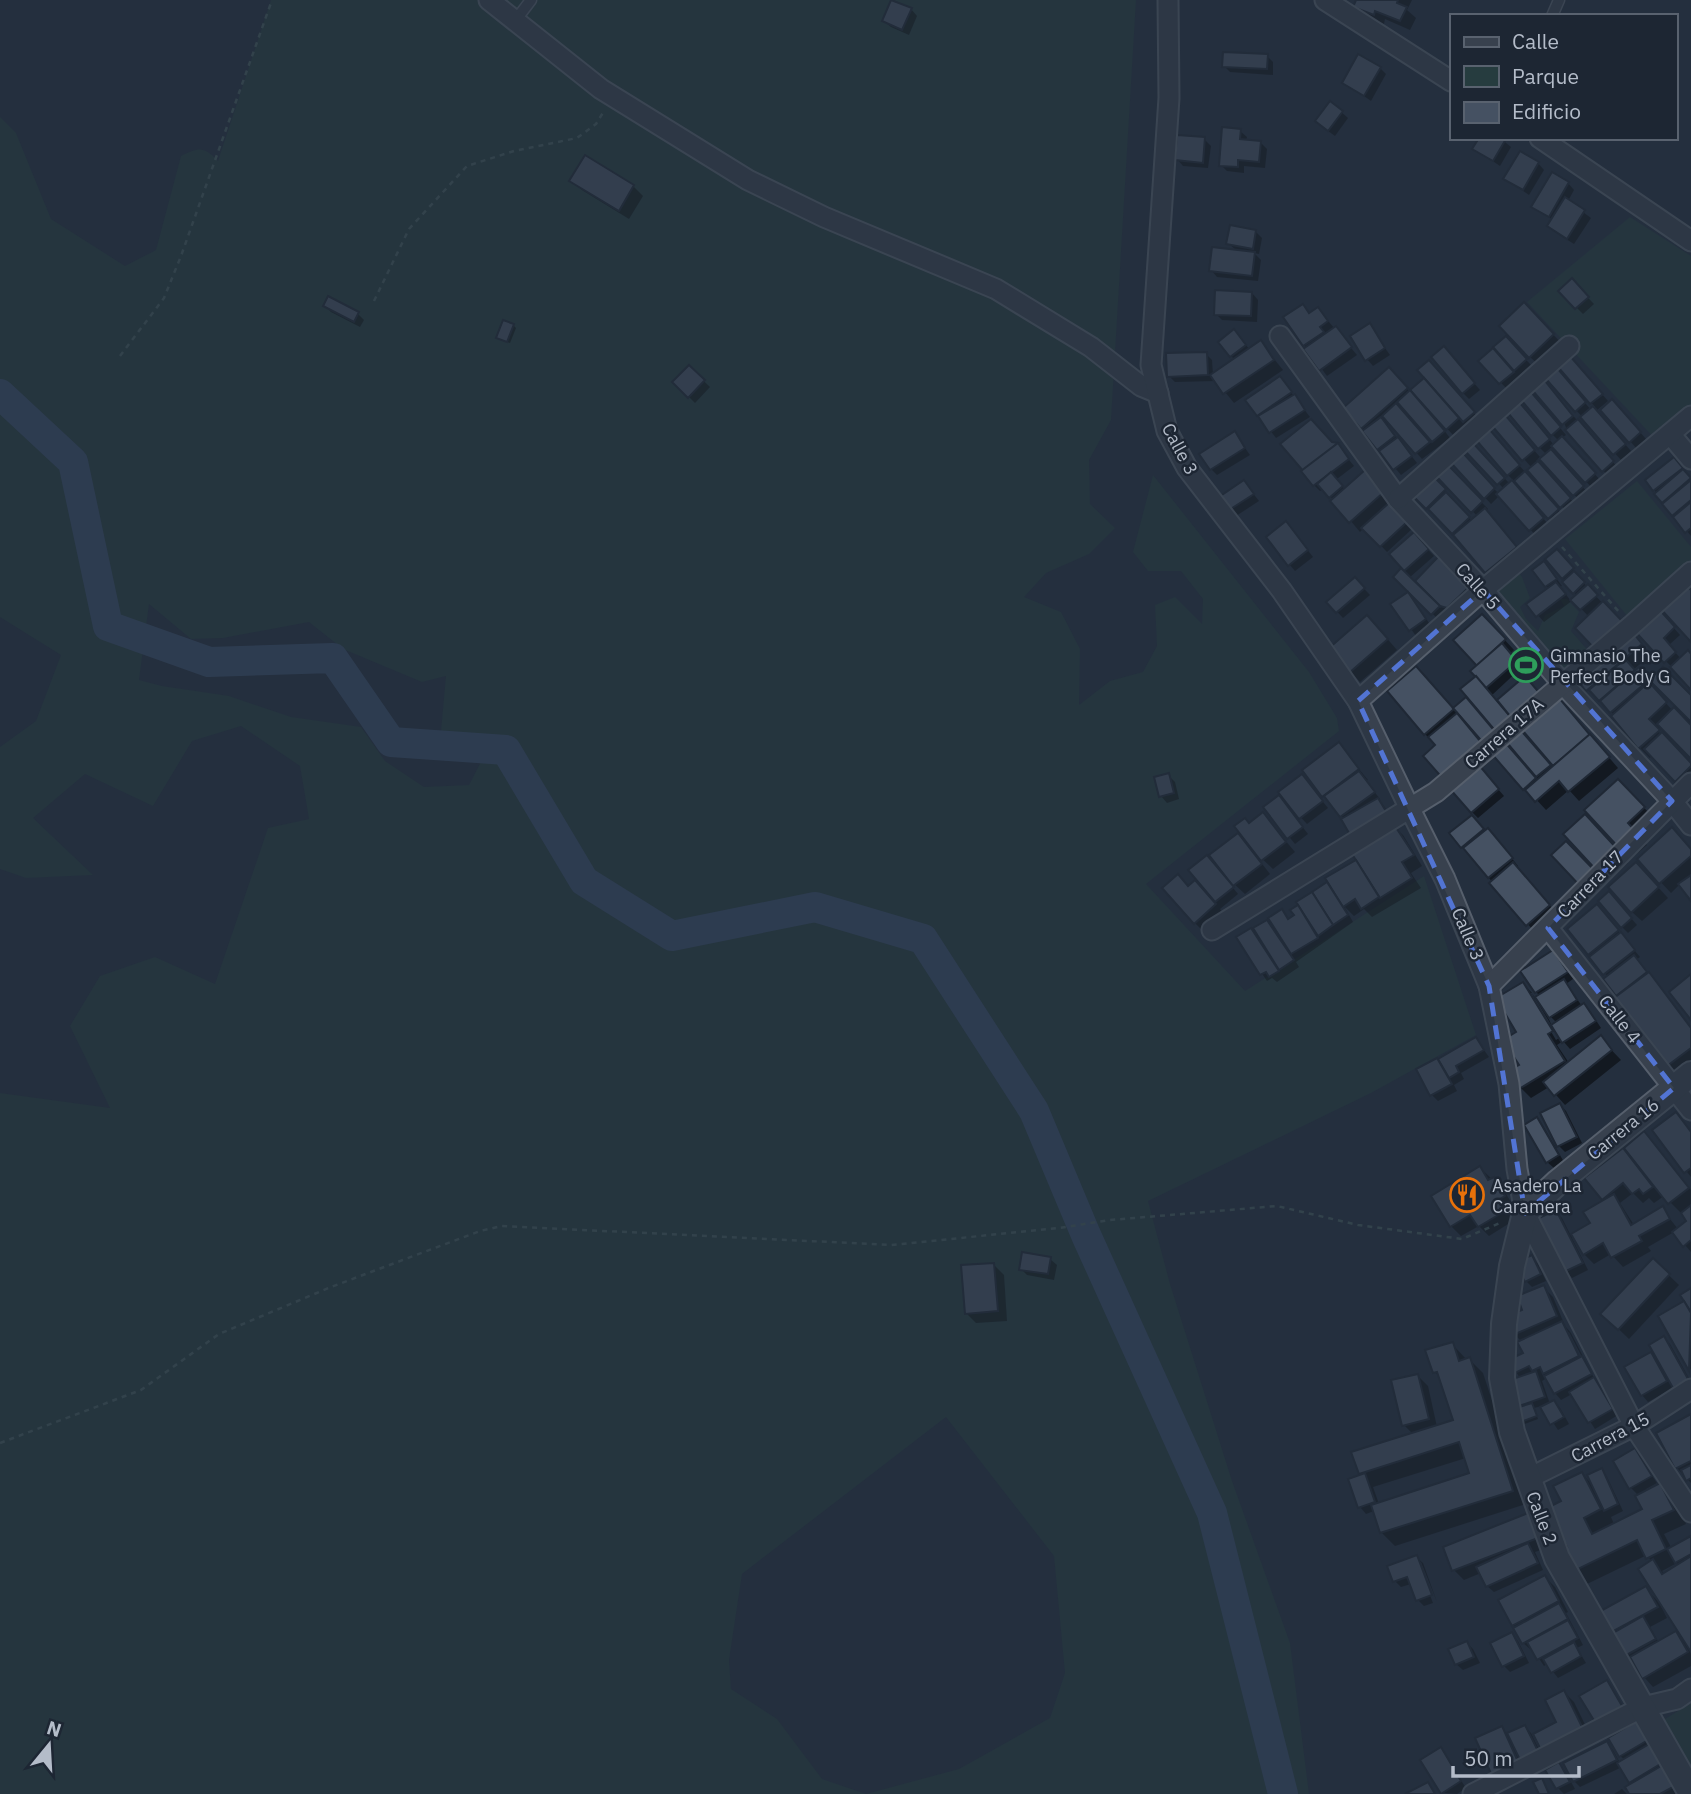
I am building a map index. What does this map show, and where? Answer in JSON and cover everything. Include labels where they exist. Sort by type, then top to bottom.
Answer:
[{"type":"street","points":[[489,0],[612,96],[748,180],[824,217],[996,289],[1091,347],[1141,386],[1158,393]]},
{"type":"street","name":"Calle 3","points":[[1168,0],[1169,98],[1151,365],[1167,431],[1187,468],[1282,591],[1358,701],[1444,879],[1489,986],[1509,1084],[1517,1169],[1525,1213],[1634,1426],[1691,1512]]},
{"type":"street","points":[[1325,0],[1450,81]]},
{"type":"street","points":[[1543,140],[1691,242]]},
{"type":"street","name":"Calle 5","points":[[1280,336],[1398,499],[1483,590],[1562,683],[1691,825]]},
{"type":"street","points":[[1398,499],[1569,346]]},
{"type":"street","points":[[1358,701],[1483,590],[1691,416]]},
{"type":"street","points":[[1670,434],[1691,459]]},
{"type":"street","name":"Carrera 17A","points":[[1212,930],[1436,792],[1691,572]]},
{"type":"street","name":"Carrera 17","points":[[1489,986],[1691,783]]},
{"type":"street","name":"Calle 4","points":[[1548,928],[1683,1081],[1691,1110]]},
{"type":"street","name":"Carrera 16","points":[[1525,1213],[1558,1182],[1683,1081]]},
{"type":"street","name":"Calle 2","points":[[1525,1213],[1512,1266],[1504,1324],[1502,1378],[1512,1432],[1557,1558],[1691,1793]]},
{"type":"street","name":"Carrera 15","points":[[1527,1479],[1634,1426],[1691,1390]]},
{"type":"street","points":[[1473,1794],[1643,1707],[1677,1699],[1691,1689]]},
{"type":"lane","points":[[515,21],[531,0]]},
{"type":"path","points":[[120,356],[164,298],[272,0]]},
{"type":"path","points":[[374,301],[409,229],[467,166],[514,151],[577,138],[596,124],[612,96]]},
{"type":"path","points":[[1550,534],[1631,626]]},
{"type":"path","points":[[0,1443],[141,1390],[219,1334],[331,1287],[489,1228],[516,1226],[891,1245],[1059,1228],[1110,1220],[1278,1206],[1358,1225],[1462,1239],[1525,1213]]},
{"type":"highlighted area","points":[[1483,590],[1672,801],[1548,928],[1674,1088],[1525,1213],[1489,986],[1358,701]]},
{"type":"green space","points":[[271,0],[1136,0],[1111,420],[1089,460],[1090,504],[1115,528],[1089,554],[1046,573],[1024,597],[1061,612],[1080,649],[1079,705],[1110,681],[1143,672],[1157,646],[1155,605],[1175,597],[1202,624],[1203,599],[1181,571],[1148,571],[1133,552],[1153,475],[1309,672],[1337,718],[1339,731],[1146,884],[1245,991],[1424,876],[1476,1035],[1371,1093],[1148,1201],[1170,1284],[1232,1481],[1290,1643],[1309,1794],[866,1794],[0,1794],[0,1093],[110,1108],[70,1026],[100,976],[155,957],[215,984],[268,828],[309,819],[300,766],[241,726],[192,741],[153,806],[85,774],[33,818],[93,875],[26,878],[0,869],[0,747],[36,721],[61,655],[0,617],[0,117],[16,133],[51,219],[125,266],[156,250],[181,156],[201,149],[218,161]],"holes":[[[149,604],[191,639],[223,638],[309,622],[343,649],[422,682],[446,676],[441,731],[482,760],[469,785],[424,787],[385,761],[361,727],[291,717],[229,696],[139,680]],[[994,1263],[998,1311],[965,1313],[961,1265]],[[946,1417],[1054,1556],[1065,1673],[1050,1718],[959,1769],[866,1794],[822,1779],[777,1719],[731,1689],[729,1660],[742,1574]]]},
{"type":"green space","points":[[1630,217],[1691,256],[1691,410],[1658,442],[1527,302]]},
{"type":"green space","points":[[1637,481],[1691,547],[1691,574],[1632,622],[1565,539]]},
{"type":"green space","points":[[1516,569],[1530,598],[1520,607],[1526,619],[1538,631],[1545,615],[1564,606],[1560,599],[1567,599],[1579,612],[1571,631],[1591,654],[1564,677],[1490,591]]},
{"type":"green space","points":[[1691,1703],[1691,1774],[1662,1721]]},
{"type":"building","points":[[891,0],[912,8],[902,30],[882,21]]},
{"type":"building","points":[[1356,0],[1398,0],[1397,3],[1407,7],[1400,21],[1375,11],[1374,15],[1353,7]]},
{"type":"building","points":[[1223,52],[1268,54],[1267,69],[1222,67]]},
{"type":"building","points":[[1358,54],[1381,67],[1364,96],[1342,83]]},
{"type":"building","points":[[1330,101],[1343,111],[1328,131],[1315,121]]},
{"type":"building","points":[[1222,127],[1241,129],[1240,139],[1261,141],[1259,162],[1238,160],[1238,167],[1219,166]]},
{"type":"building","points":[[1177,135],[1205,137],[1203,163],[1175,160]]},
{"type":"building","points":[[1478,140],[1505,140],[1493,161],[1472,149]]},
{"type":"building","points":[[1520,151],[1539,162],[1523,190],[1503,179]]},
{"type":"building","points":[[585,155],[634,185],[619,211],[569,181]]},
{"type":"building","points":[[1552,172],[1569,182],[1549,217],[1531,207]]},
{"type":"building","points":[[1565,197],[1585,210],[1567,239],[1547,226]]},
{"type":"building","points":[[1230,225],[1256,230],[1253,249],[1226,244]]},
{"type":"building","points":[[1212,247],[1255,252],[1252,276],[1209,271]]},
{"type":"building","points":[[1572,278],[1589,297],[1575,309],[1558,291]]},
{"type":"building","points":[[1215,290],[1252,292],[1251,316],[1214,315]]},
{"type":"building","points":[[328,296],[359,312],[354,322],[323,306]]},
{"type":"building","points":[[1524,302],[1554,334],[1529,358],[1499,326]]},
{"type":"building","points":[[1303,304],[1309,313],[1318,307],[1328,321],[1320,327],[1324,332],[1303,346],[1283,317]]},
{"type":"building","points":[[503,320],[514,324],[507,342],[496,338]]},
{"type":"building","points":[[1370,323],[1385,348],[1365,361],[1350,336]]},
{"type":"building","points":[[1336,326],[1352,347],[1319,371],[1303,349]]},
{"type":"building","points":[[1234,329],[1246,345],[1230,357],[1218,342]]},
{"type":"building","points":[[1506,336],[1527,359],[1514,371],[1493,347]]},
{"type":"building","points":[[1261,340],[1274,360],[1223,394],[1210,375]]},
{"type":"building","points":[[1444,346],[1475,383],[1462,394],[1431,357]]},
{"type":"building","points":[[1493,348],[1514,372],[1499,384],[1478,361]]},
{"type":"building","points":[[1207,352],[1208,375],[1167,377],[1166,353]]},
{"type":"building","points":[[1570,356],[1603,394],[1590,404],[1558,367]]},
{"type":"building","points":[[1429,360],[1475,412],[1463,422],[1417,370]]},
{"type":"building","points":[[689,365],[705,380],[688,398],[672,382]]},
{"type":"building","points":[[1389,367],[1408,388],[1361,429],[1343,408]]},
{"type":"building","points":[[1558,369],[1586,402],[1575,412],[1546,379]]},
{"type":"building","points":[[1280,376],[1292,392],[1257,416],[1245,400]]},
{"type":"building","points":[[1424,378],[1459,418],[1446,430],[1410,390]]},
{"type":"building","points":[[1545,381],[1573,416],[1562,425],[1533,391]]},
{"type":"building","points":[[1410,390],[1445,431],[1432,442],[1397,402]]},
{"type":"building","points":[[1531,392],[1561,427],[1551,436],[1522,401]]},
{"type":"building","points":[[1295,394],[1305,410],[1269,433],[1258,416]]},
{"type":"building","points":[[1612,399],[1641,432],[1629,443],[1600,410]]},
{"type":"building","points":[[1396,403],[1430,442],[1415,454],[1382,416]]},
{"type":"building","points":[[1520,403],[1550,439],[1538,449],[1508,413]]},
{"type":"building","points":[[1593,406],[1626,444],[1613,455],[1580,417]]},
{"type":"building","points":[[1506,416],[1535,450],[1522,461],[1493,427]]},
{"type":"building","points":[[1381,417],[1395,436],[1377,450],[1362,431]]},
{"type":"building","points":[[1311,419],[1332,442],[1338,443],[1304,472],[1280,444]]},
{"type":"building","points":[[1578,419],[1614,461],[1602,472],[1565,430]]},
{"type":"building","points":[[1490,430],[1520,465],[1507,476],[1477,441]]},
{"type":"building","points":[[1235,431],[1245,448],[1210,470],[1199,454]]},
{"type":"building","points":[[1562,436],[1596,473],[1585,483],[1551,446]]},
{"type":"building","points":[[1398,437],[1412,456],[1393,470],[1379,451]]},
{"type":"building","points":[[1338,443],[1349,459],[1313,486],[1301,471]]},
{"type":"building","points":[[1473,443],[1505,478],[1497,485],[1465,451]]},
{"type":"building","points":[[1551,449],[1584,486],[1573,496],[1539,459]]},
{"type":"building","points":[[1463,453],[1495,488],[1484,499],[1452,464]]},
{"type":"building","points":[[1674,457],[1683,468],[1653,491],[1645,480]]},
{"type":"building","points":[[1538,461],[1571,498],[1560,508],[1527,470]]},
{"type":"building","points":[[1448,465],[1483,501],[1471,513],[1436,476]]},
{"type":"building","points":[[1683,469],[1691,478],[1662,503],[1654,494]]},
{"type":"building","points":[[1365,470],[1384,492],[1349,523],[1330,501]]},
{"type":"building","points":[[1525,471],[1559,509],[1548,519],[1514,481]]},
{"type":"building","points":[[1331,472],[1343,486],[1329,498],[1317,484]]},
{"type":"building","points":[[1434,477],[1446,489],[1426,509],[1414,497]]},
{"type":"building","points":[[1244,480],[1254,494],[1229,510],[1219,497]]},
{"type":"building","points":[[1512,480],[1544,518],[1529,531],[1496,494]]},
{"type":"building","points":[[1691,480],[1691,500],[1672,516],[1662,504]]},
{"type":"building","points":[[1446,492],[1470,517],[1452,534],[1428,509]]},
{"type":"building","points":[[1691,502],[1691,528],[1685,533],[1673,517]]},
{"type":"building","points":[[1389,503],[1407,522],[1380,547],[1361,528]]},
{"type":"building","points":[[1485,508],[1517,547],[1485,573],[1453,535]]},
{"type":"building","points":[[1286,521],[1308,550],[1288,566],[1266,537]]},
{"type":"building","points":[[1414,532],[1429,549],[1404,571],[1389,554]]},
{"type":"building","points":[[1557,549],[1574,568],[1562,579],[1545,559]]},
{"type":"building","points":[[1439,556],[1470,586],[1447,608],[1440,606],[1415,581]]},
{"type":"building","points":[[1544,561],[1557,579],[1545,587],[1532,570]]},
{"type":"building","points":[[1401,568],[1440,606],[1431,615],[1393,577]]},
{"type":"building","points":[[1574,571],[1585,582],[1573,594],[1562,582]]},
{"type":"building","points":[[1355,577],[1365,588],[1336,613],[1326,602]]},
{"type":"building","points":[[1556,582],[1566,594],[1536,617],[1526,604]]},
{"type":"building","points":[[1685,583],[1691,590],[1691,642],[1659,607]]},
{"type":"building","points":[[1588,584],[1598,595],[1580,610],[1570,600]]},
{"type":"building","points":[[1408,592],[1426,619],[1409,631],[1390,604]]},
{"type":"building","points":[[1603,601],[1623,622],[1594,648],[1575,628]]},
{"type":"building","points":[[1658,608],[1675,627],[1664,638],[1676,652],[1664,663],[1633,629]]},
{"type":"building","points":[[1482,614],[1506,639],[1477,666],[1453,640]]},
{"type":"building","points":[[1367,615],[1388,639],[1349,673],[1328,649]]},
{"type":"building","points":[[1630,629],[1642,644],[1586,691],[1574,676]]},
{"type":"building","points":[[1502,643],[1517,661],[1486,688],[1470,671]]},
{"type":"building","points":[[1688,650],[1691,654],[1691,690],[1670,667]]},
{"type":"building","points":[[1525,654],[1536,667],[1525,676],[1514,662]]},
{"type":"building","points":[[1625,659],[1635,670],[1599,701],[1589,690]]},
{"type":"building","points":[[1416,666],[1454,709],[1424,735],[1387,691]]},
{"type":"building","points":[[1639,667],[1650,679],[1610,713],[1600,701]]},
{"type":"building","points":[[1663,667],[1691,695],[1691,722],[1649,680]]},
{"type":"building","points":[[1476,676],[1514,721],[1498,734],[1460,689]]},
{"type":"building","points":[[1525,676],[1542,696],[1514,721],[1497,700]]},
{"type":"building","points":[[1649,682],[1667,702],[1649,719],[1660,730],[1638,749],[1611,716]]},
{"type":"building","points":[[1555,693],[1590,735],[1553,766],[1518,725]]},
{"type":"building","points":[[1466,697],[1498,735],[1486,746],[1453,708]]},
{"type":"building","points":[[1674,707],[1691,725],[1691,759],[1657,724]]},
{"type":"building","points":[[1457,713],[1485,747],[1445,781],[1423,756],[1435,745],[1428,737]]},
{"type":"building","points":[[1517,726],[1551,765],[1536,777],[1503,738]]},
{"type":"building","points":[[1662,732],[1691,763],[1675,782],[1644,749]]},
{"type":"building","points":[[1590,734],[1610,757],[1568,792],[1559,781],[1535,802],[1525,790]]},
{"type":"building","points":[[1504,741],[1536,778],[1523,790],[1491,753]]},
{"type":"building","points":[[1339,742],[1359,769],[1322,797],[1302,770]]},
{"type":"building","points":[[1479,765],[1499,789],[1471,813],[1450,789]]},
{"type":"building","points":[[1359,771],[1375,792],[1340,817],[1324,796]]},
{"type":"building","points":[[1169,773],[1174,793],[1159,797],[1154,777]]},
{"type":"building","points":[[1302,774],[1323,801],[1299,819],[1278,792]]},
{"type":"building","points":[[1618,779],[1645,807],[1628,823],[1638,834],[1621,850],[1584,810]]},
{"type":"building","points":[[1279,795],[1303,827],[1287,839],[1263,807]]},
{"type":"building","points":[[1378,798],[1390,818],[1353,840],[1341,819]]},
{"type":"building","points":[[1263,812],[1286,842],[1261,861],[1234,826],[1245,818],[1249,823]]},
{"type":"building","points":[[1585,814],[1620,852],[1598,872],[1563,834]]},
{"type":"building","points":[[1472,815],[1484,829],[1461,848],[1449,833]]},
{"type":"building","points":[[1393,823],[1414,855],[1402,862],[1412,878],[1380,898],[1352,854]]},
{"type":"building","points":[[1672,827],[1691,849],[1691,856],[1659,884],[1637,859]]},
{"type":"building","points":[[1488,828],[1513,858],[1488,878],[1463,848]]},
{"type":"building","points":[[1238,833],[1262,864],[1233,886],[1209,855]]},
{"type":"building","points":[[1566,841],[1597,873],[1582,888],[1551,855]]},
{"type":"building","points":[[1207,855],[1234,887],[1215,902],[1188,870]]},
{"type":"building","points":[[1356,860],[1379,897],[1361,909],[1355,899],[1343,907],[1325,878]]},
{"type":"building","points":[[1513,862],[1550,905],[1526,926],[1489,883]]},
{"type":"building","points":[[1636,862],[1659,887],[1631,913],[1608,887]]},
{"type":"building","points":[[1178,874],[1188,886],[1195,880],[1216,904],[1194,924],[1162,888]]},
{"type":"building","points":[[1691,875],[1691,901],[1678,884]]},
{"type":"building","points":[[1327,882],[1348,915],[1333,925],[1312,892]]},
{"type":"building","points":[[1609,891],[1632,918],[1621,928],[1598,901]]},
{"type":"building","points":[[1312,892],[1333,925],[1318,936],[1296,902]]},
{"type":"building","points":[[1597,904],[1619,930],[1588,955],[1567,929]]},
{"type":"building","points":[[1298,905],[1318,938],[1291,954],[1268,918],[1282,909],[1288,919],[1294,915],[1290,910]]},
{"type":"building","points":[[1267,920],[1294,960],[1279,970],[1253,928]]},
{"type":"building","points":[[1251,928],[1279,971],[1269,977],[1266,972],[1260,975],[1236,937]]},
{"type":"building","points":[[1621,932],[1635,950],[1603,975],[1589,957]]},
{"type":"building","points":[[1553,950],[1568,972],[1535,993],[1520,971]]},
{"type":"building","points":[[1634,955],[1647,972],[1616,996],[1603,979]]},
{"type":"building","points":[[1649,972],[1691,1028],[1691,1048],[1667,1066],[1614,998]]},
{"type":"building","points":[[1691,974],[1691,1020],[1669,992]]},
{"type":"building","points":[[1564,979],[1577,1000],[1549,1018],[1535,997]]},
{"type":"building","points":[[1523,982],[1553,1031],[1548,1034],[1565,1061],[1519,1089],[1508,1071],[1519,1065],[1503,1040],[1516,1032],[1496,998]]},
{"type":"building","points":[[1584,1003],[1596,1021],[1562,1043],[1551,1025]]},
{"type":"building","points":[[1601,1035],[1612,1050],[1554,1096],[1543,1082]]},
{"type":"building","points":[[1476,1037],[1484,1050],[1456,1066],[1459,1072],[1449,1078],[1438,1059]]},
{"type":"building","points":[[1437,1058],[1452,1084],[1430,1096],[1416,1069]]},
{"type":"building","points":[[1560,1103],[1577,1137],[1557,1147],[1540,1113]]},
{"type":"building","points":[[1676,1112],[1691,1132],[1691,1168],[1684,1173],[1652,1130]]},
{"type":"building","points":[[1537,1117],[1559,1155],[1546,1163],[1524,1125]]},
{"type":"building","points":[[1644,1131],[1689,1188],[1668,1204],[1624,1148]]},
{"type":"building","points":[[1623,1148],[1653,1187],[1643,1194],[1639,1189],[1632,1194],[1623,1183],[1602,1200],[1584,1178]]},
{"type":"building","points":[[1480,1166],[1488,1180],[1494,1177],[1505,1196],[1498,1200],[1505,1211],[1478,1227],[1470,1215],[1450,1227],[1431,1196]]},
{"type":"building","points":[[1614,1194],[1631,1225],[1663,1206],[1670,1219],[1639,1236],[1642,1241],[1611,1258],[1603,1243],[1583,1255],[1571,1234],[1590,1223],[1583,1212]]},
{"type":"building","points":[[1691,1205],[1691,1240],[1683,1247],[1672,1232],[1686,1221],[1681,1213]]},
{"type":"building","points":[[1556,1210],[1583,1263],[1564,1272],[1537,1219]]},
{"type":"building","points":[[1022,1252],[1051,1257],[1048,1274],[1019,1270]]},
{"type":"building","points":[[1532,1255],[1541,1274],[1525,1282],[1515,1263]]},
{"type":"building","points":[[1653,1258],[1670,1274],[1618,1330],[1600,1314]]},
{"type":"building","points":[[994,1263],[998,1311],[965,1314],[961,1265]]},
{"type":"building","points":[[1544,1285],[1557,1316],[1513,1335],[1505,1317],[1522,1310],[1517,1296]]},
{"type":"building","points":[[1691,1288],[1691,1312],[1680,1295]]},
{"type":"building","points":[[1684,1301],[1691,1313],[1689,1371],[1658,1316]]},
{"type":"building","points":[[1562,1321],[1579,1356],[1543,1374],[1540,1367],[1532,1371],[1529,1366],[1513,1374],[1506,1361],[1523,1353],[1517,1342]]},
{"type":"building","points":[[1664,1336],[1688,1379],[1673,1388],[1649,1345]]},
{"type":"building","points":[[1453,1342],[1459,1361],[1470,1357],[1513,1491],[1380,1533],[1371,1505],[1469,1473],[1459,1442],[1359,1474],[1351,1452],[1453,1420],[1437,1372],[1433,1373],[1425,1350]]},
{"type":"building","points":[[1651,1352],[1667,1381],[1641,1396],[1624,1367]]},
{"type":"building","points":[[1582,1356],[1592,1374],[1554,1394],[1544,1376]]},
{"type":"building","points":[[1536,1371],[1545,1397],[1519,1406],[1510,1380]]},
{"type":"building","points":[[1418,1374],[1429,1419],[1402,1426],[1391,1380]]},
{"type":"building","points":[[1594,1377],[1613,1409],[1588,1423],[1569,1392]]},
{"type":"building","points":[[1554,1400],[1564,1417],[1550,1425],[1540,1407]]},
{"type":"building","points":[[1532,1403],[1537,1416],[1518,1423],[1513,1409]]},
{"type":"building","points":[[1691,1414],[1691,1461],[1675,1469],[1656,1433]]},
{"type":"building","points":[[1635,1448],[1652,1476],[1629,1489],[1613,1461]]},
{"type":"building","points":[[1691,1465],[1691,1478],[1686,1481],[1681,1470]]},
{"type":"building","points":[[1602,1468],[1618,1504],[1604,1511],[1587,1475]]},
{"type":"building","points":[[1582,1472],[1601,1509],[1584,1518],[1592,1534],[1642,1509],[1635,1496],[1660,1483],[1674,1510],[1652,1520],[1666,1549],[1646,1559],[1637,1540],[1572,1572],[1561,1550],[1567,1547],[1547,1508],[1561,1501],[1553,1486]]},
{"type":"building","points":[[1365,1473],[1375,1502],[1358,1508],[1348,1479]]},
{"type":"building","points":[[1528,1513],[1538,1538],[1452,1571],[1443,1547]]},
{"type":"building","points":[[1691,1536],[1691,1554],[1675,1563],[1667,1549]]},
{"type":"building","points":[[1528,1543],[1538,1563],[1486,1587],[1476,1567]]},
{"type":"building","points":[[1417,1555],[1432,1595],[1416,1601],[1407,1577],[1393,1582],[1387,1566]]},
{"type":"building","points":[[1691,1556],[1691,1652],[1638,1569],[1653,1559],[1662,1574]]},
{"type":"building","points":[[1545,1575],[1559,1601],[1512,1626],[1498,1600]]},
{"type":"building","points":[[1646,1586],[1658,1607],[1608,1634],[1597,1613]]},
{"type":"building","points":[[1559,1603],[1568,1619],[1522,1644],[1513,1628]]},
{"type":"building","points":[[1643,1616],[1656,1639],[1621,1658],[1608,1636]]},
{"type":"building","points":[[1568,1620],[1578,1638],[1537,1660],[1527,1642]]},
{"type":"building","points":[[1676,1631],[1688,1652],[1642,1679],[1630,1657]]},
{"type":"building","points":[[1512,1632],[1524,1656],[1502,1667],[1490,1643]]},
{"type":"building","points":[[1467,1641],[1474,1657],[1455,1665],[1448,1649]]},
{"type":"building","points":[[1574,1642],[1581,1656],[1551,1673],[1543,1659]]},
{"type":"building","points":[[1607,1680],[1622,1706],[1595,1722],[1579,1696]]},
{"type":"building","points":[[1564,1690],[1585,1733],[1543,1754],[1533,1734],[1556,1722],[1545,1700]]},
{"type":"building","points":[[1637,1721],[1648,1740],[1619,1757],[1608,1738]]},
{"type":"building","points":[[1525,1725],[1540,1755],[1522,1764],[1507,1733]]},
{"type":"building","points":[[1502,1726],[1520,1766],[1493,1778],[1475,1738]]},
{"type":"building","points":[[1607,1741],[1617,1760],[1573,1782],[1563,1763]]},
{"type":"building","points":[[1651,1743],[1662,1763],[1629,1783],[1617,1763]]},
{"type":"building","points":[[1441,1747],[1461,1781],[1441,1794],[1420,1760]]},
{"type":"building","points":[[1559,1762],[1570,1782],[1556,1789],[1545,1770]]},
{"type":"building","points":[[1663,1765],[1675,1786],[1660,1794],[1629,1794],[1625,1787]]},
{"type":"building","points":[[1542,1778],[1549,1794],[1539,1794],[1533,1782]]},
{"type":"building","points":[[1428,1782],[1435,1794],[1405,1794]]},
{"type":"waterway","points":[[0,394],[73,462],[108,626],[209,662],[333,658],[391,742],[506,750],[584,881],[672,936],[815,907],[923,939],[1034,1111],[1086,1235],[1212,1513],[1283,1794]]},
{"type":"place","name":"Gimnasio The Perfect Body G","points":[[1526,665]]},
{"type":"place","name":"Asadero La Caramera","points":[[1467,1195]]}]
